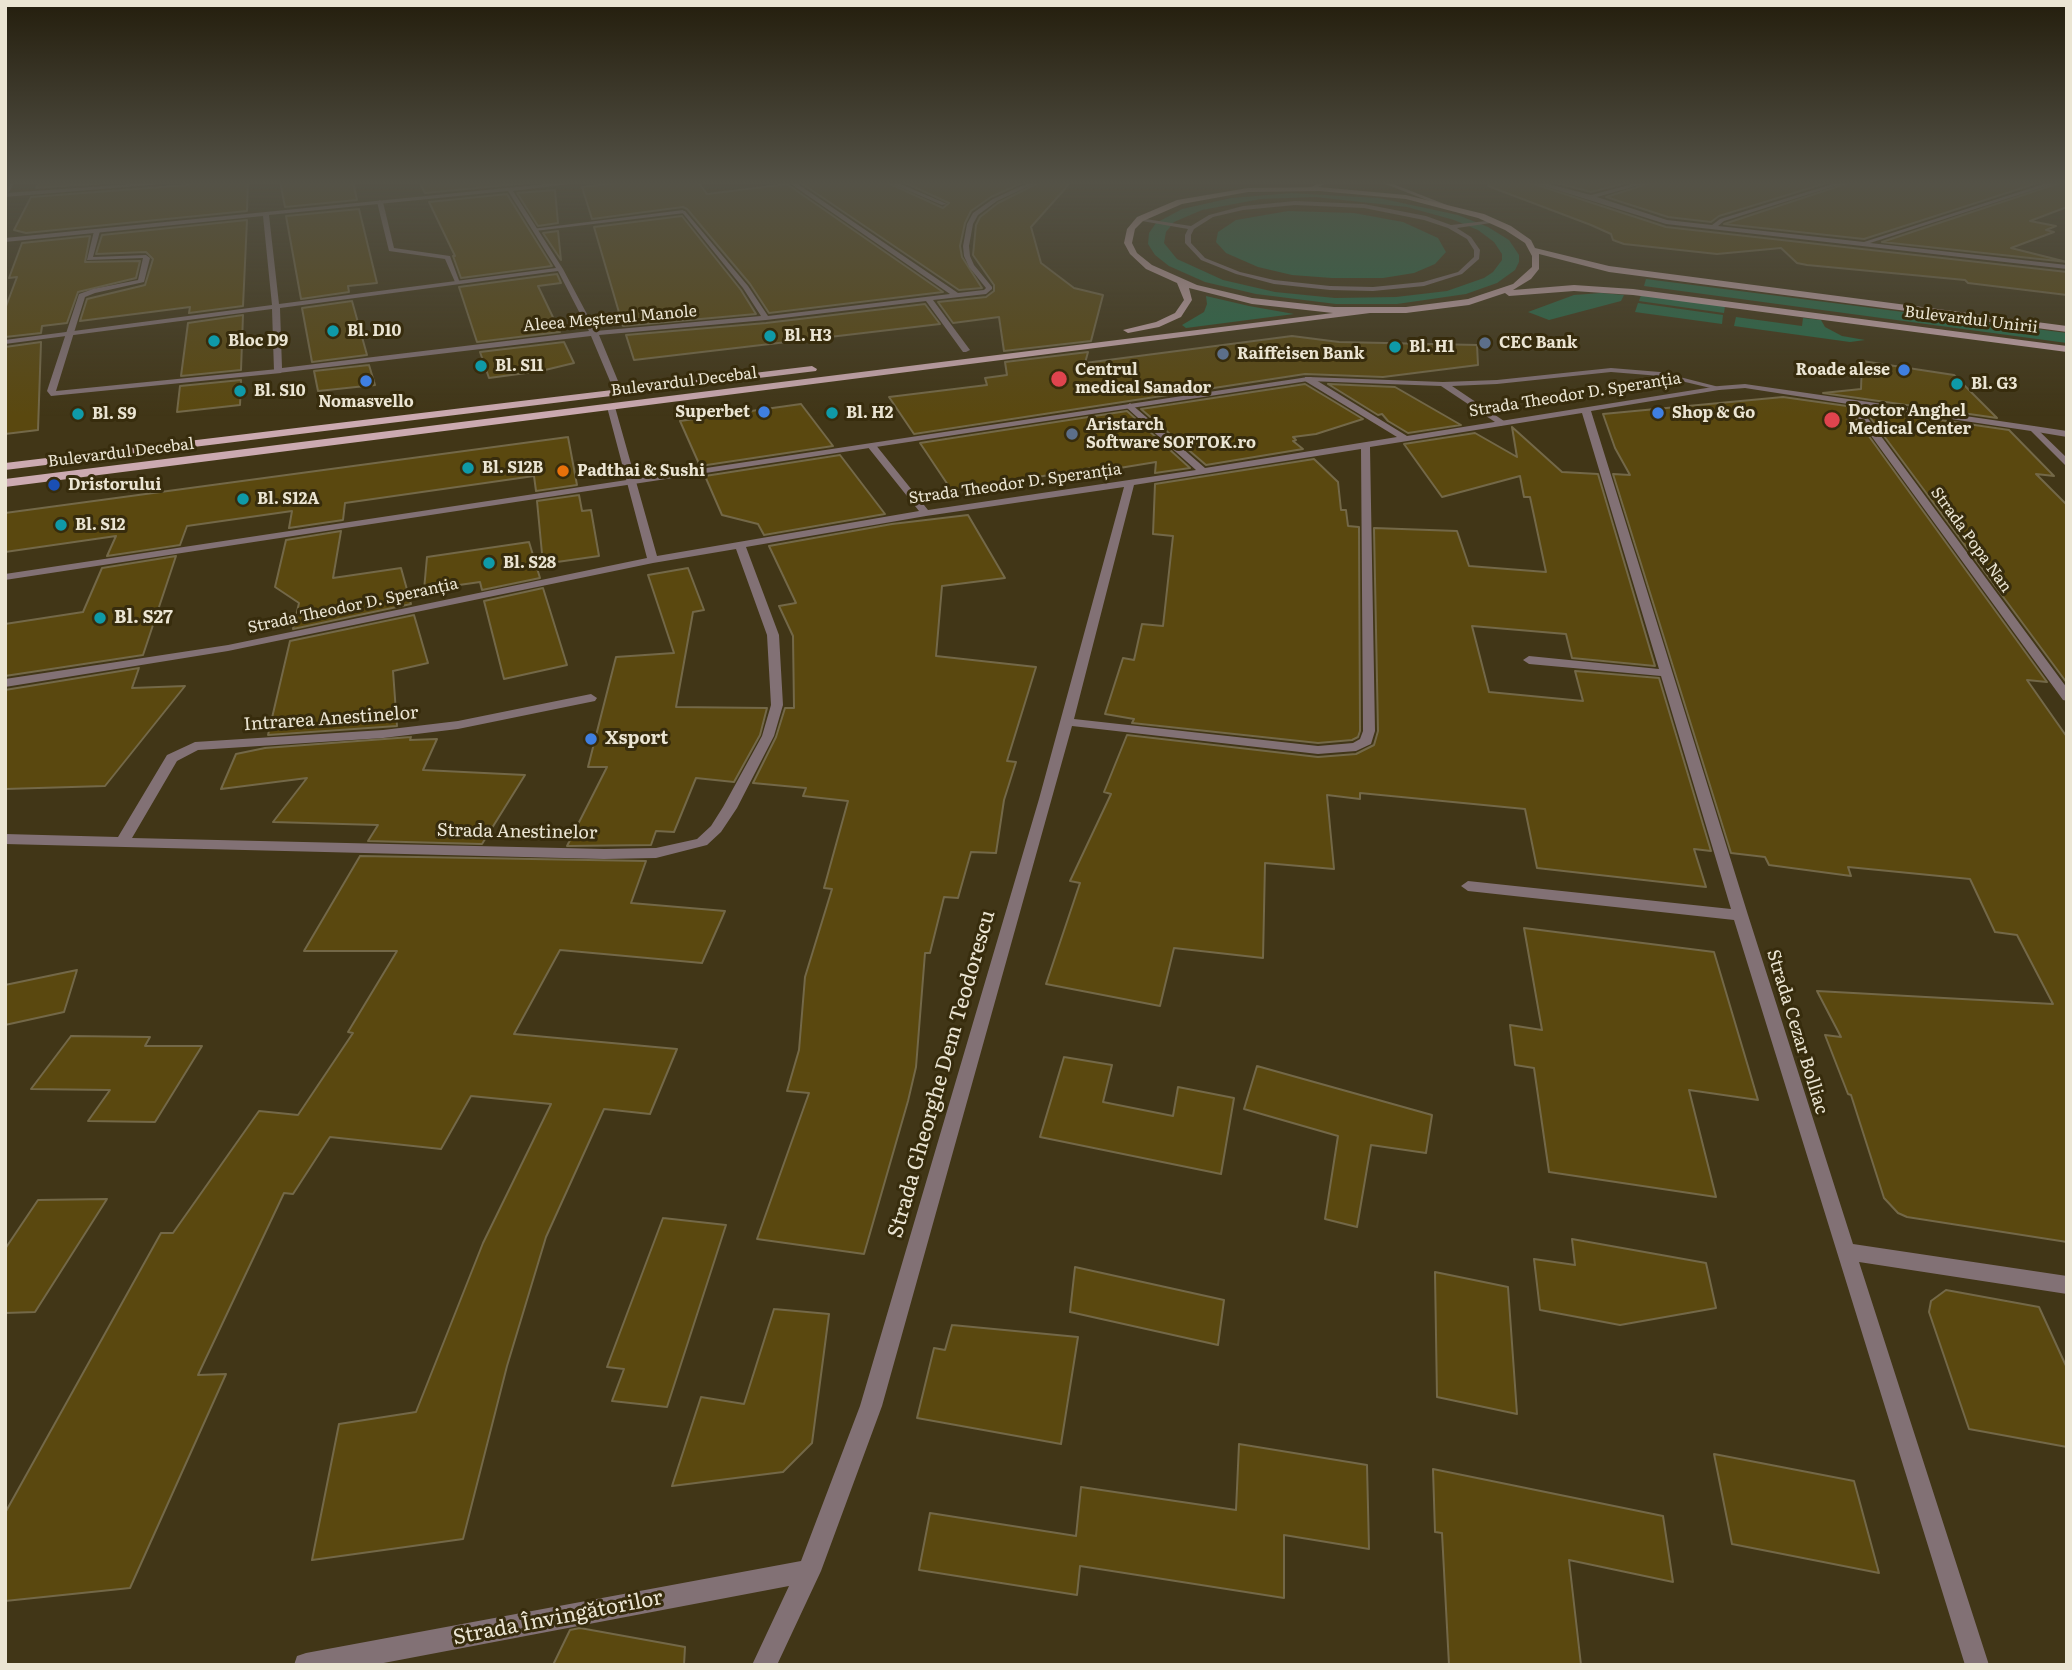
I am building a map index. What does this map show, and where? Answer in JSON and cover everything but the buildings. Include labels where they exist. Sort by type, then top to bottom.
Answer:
[{"type":"main road","points":[[1142,260],[1149,267],[1181,282],[1224,295],[1264,303],[1367,311],[1437,307],[1496,295],[1530,276],[1535,260]]},
{"type":"main road","name":"Bulevardul Unirii","points":[[1566,260],[1619,271],[2067,329]]},
{"type":"main road","name":"Bulevardul Decebal","points":[[5,467],[966,351],[1159,324],[1178,315],[1185,308],[1187,293],[1181,282]]},
{"type":"main road","name":"Bulevardul Unirii","points":[[1496,295],[1543,289],[1608,290],[2067,349]]},
{"type":"main road","name":"Bulevardul Decebal","points":[[5,483],[1367,311]]},
{"type":"street","points":[[70,333],[84,294],[141,282],[147,260]]},
{"type":"street","points":[[271,260],[278,371]]},
{"type":"street","points":[[449,260],[458,282]]},
{"type":"street","points":[[554,260],[594,333],[619,393]]},
{"type":"street","points":[[723,260],[746,287],[766,318]]},
{"type":"street","points":[[905,260],[958,296]]},
{"type":"street","name":"Aleea Meșterul Manole","points":[[70,333],[51,391],[54,394],[986,292],[990,288],[969,260]]},
{"type":"street","points":[[1206,260],[1228,270],[1287,284],[1366,289],[1424,284],[1466,270],[1476,260]]},
{"type":"street","points":[[2006,260],[2067,267]]},
{"type":"street","points":[[5,342],[560,269]]},
{"type":"street","points":[[929,300],[966,351]]},
{"type":"street","points":[[5,577],[1308,379],[1443,384],[1497,382],[1611,370],[1660,374],[1719,388]]},
{"type":"street","points":[[1308,379],[1405,438]]},
{"type":"street","points":[[1443,384],[1501,423]]},
{"type":"street","name":"Strada Theodor D. Speranția","points":[[5,682],[228,648],[653,560],[926,513],[1130,483],[1719,388],[1745,386],[2067,434]]},
{"type":"street","name":"Strada Popa Nan","points":[[1851,402],[2067,697]]},
{"type":"street","points":[[1130,405],[1204,471]]},
{"type":"street","points":[[611,407],[653,560]]},
{"type":"street","name":"Strada Cezar Bolliac","points":[[1586,410],[1740,915],[1977,1665]]},
{"type":"street","points":[[2034,429],[2067,464]]},
{"type":"street","points":[[1066,722],[1318,750],[1356,747],[1366,741],[1369,731],[1365,445]]},
{"type":"street","points":[[872,446],[926,513]]},
{"type":"street","name":"Strada Gheorghe Dem Teodorescu","points":[[764,1665],[809,1570],[872,1406],[1066,722],[1130,483]]},
{"type":"street","name":"Strada Anestinelor","points":[[5,839],[604,853],[656,853],[684,849],[702,842],[716,829],[730,808],[768,736],[778,705],[773,635],[740,545]]},
{"type":"street","points":[[1529,660],[1667,673]]},
{"type":"street","name":"Intrarea Anestinelor","points":[[121,842],[172,758],[195,746],[383,734],[458,726],[591,698]]},
{"type":"street","points":[[1468,886],[1740,915]]},
{"type":"street","points":[[1845,1251],[2067,1285]]},
{"type":"street","name":"Strada Învingătorilor","points":[[306,1665],[809,1570]]},
{"type":"green space","points":[[1161,260],[1179,260],[1223,280],[1275,292],[1335,298],[1396,297],[1447,291],[1484,278],[1493,272],[1502,260],[1519,260],[1515,270],[1497,283],[1466,294],[1397,304],[1336,304],[1256,294],[1205,282]]},
{"type":"green space","points":[[1242,260],[1439,260],[1414,273],[1383,278],[1292,275],[1258,267]]},
{"type":"green space","points":[[1646,279],[2067,333],[2067,343],[1644,286]]},
{"type":"green space","points":[[1574,295],[1624,295],[1621,301],[1549,320],[1528,312]]},
{"type":"green space","points":[[1641,295],[1725,306],[1724,313],[1639,301]]},
{"type":"green space","points":[[1206,296],[1294,314],[1186,328],[1182,325],[1204,312]]},
{"type":"green space","points":[[1638,303],[1723,315],[1722,324],[1635,312]]},
{"type":"green space","points":[[1736,317],[1802,326],[1803,318],[1821,320],[1825,327],[1842,336],[1865,340],[1850,342],[1734,326]]},
{"type":"place","name":"Bl. D10","points":[[333,331]]},
{"type":"place","name":"Bl. H3","points":[[770,336]]},
{"type":"place","name":"Bloc D9","points":[[214,341]]},
{"type":"place","name":"CEC Bank","points":[[1485,343]]},
{"type":"place","name":"Bl. H1","points":[[1395,347]]},
{"type":"place","name":"Raiffeisen Bank","points":[[1223,354]]},
{"type":"place","name":"Bl. S11","points":[[481,366]]},
{"type":"place","name":"Roade alese","points":[[1904,370]]},
{"type":"place","name":"Centrul medical Sanador","points":[[1059,379]]},
{"type":"place","name":"Nomasvello","points":[[366,381]]},
{"type":"place","name":"Bl. G3","points":[[1957,384]]},
{"type":"place","name":"Bl. S10","points":[[240,391]]},
{"type":"place","name":"Superbet","points":[[764,412]]},
{"type":"place","name":"Bl. H2","points":[[832,413]]},
{"type":"place","name":"Shop & Go","points":[[1658,413]]},
{"type":"place","name":"Bl. S9","points":[[78,414]]},
{"type":"place","name":"Doctor Anghel Medical Center","points":[[1832,420]]},
{"type":"place","name":"Aristarch Software SOFTOK.ro","points":[[1072,434]]},
{"type":"place","name":"Bl. S12B","points":[[468,468]]},
{"type":"place","name":"Padthai & Sushi","points":[[563,471]]},
{"type":"place","name":"Dristorului","points":[[54,485]]},
{"type":"place","name":"Bl. S12A","points":[[243,499]]},
{"type":"place","name":"Bl. S12","points":[[61,525]]},
{"type":"place","name":"Bl. S28","points":[[489,563]]},
{"type":"place","name":"Bl. S27","points":[[100,618]]},
{"type":"place","name":"Xsport","points":[[591,739]]}]
